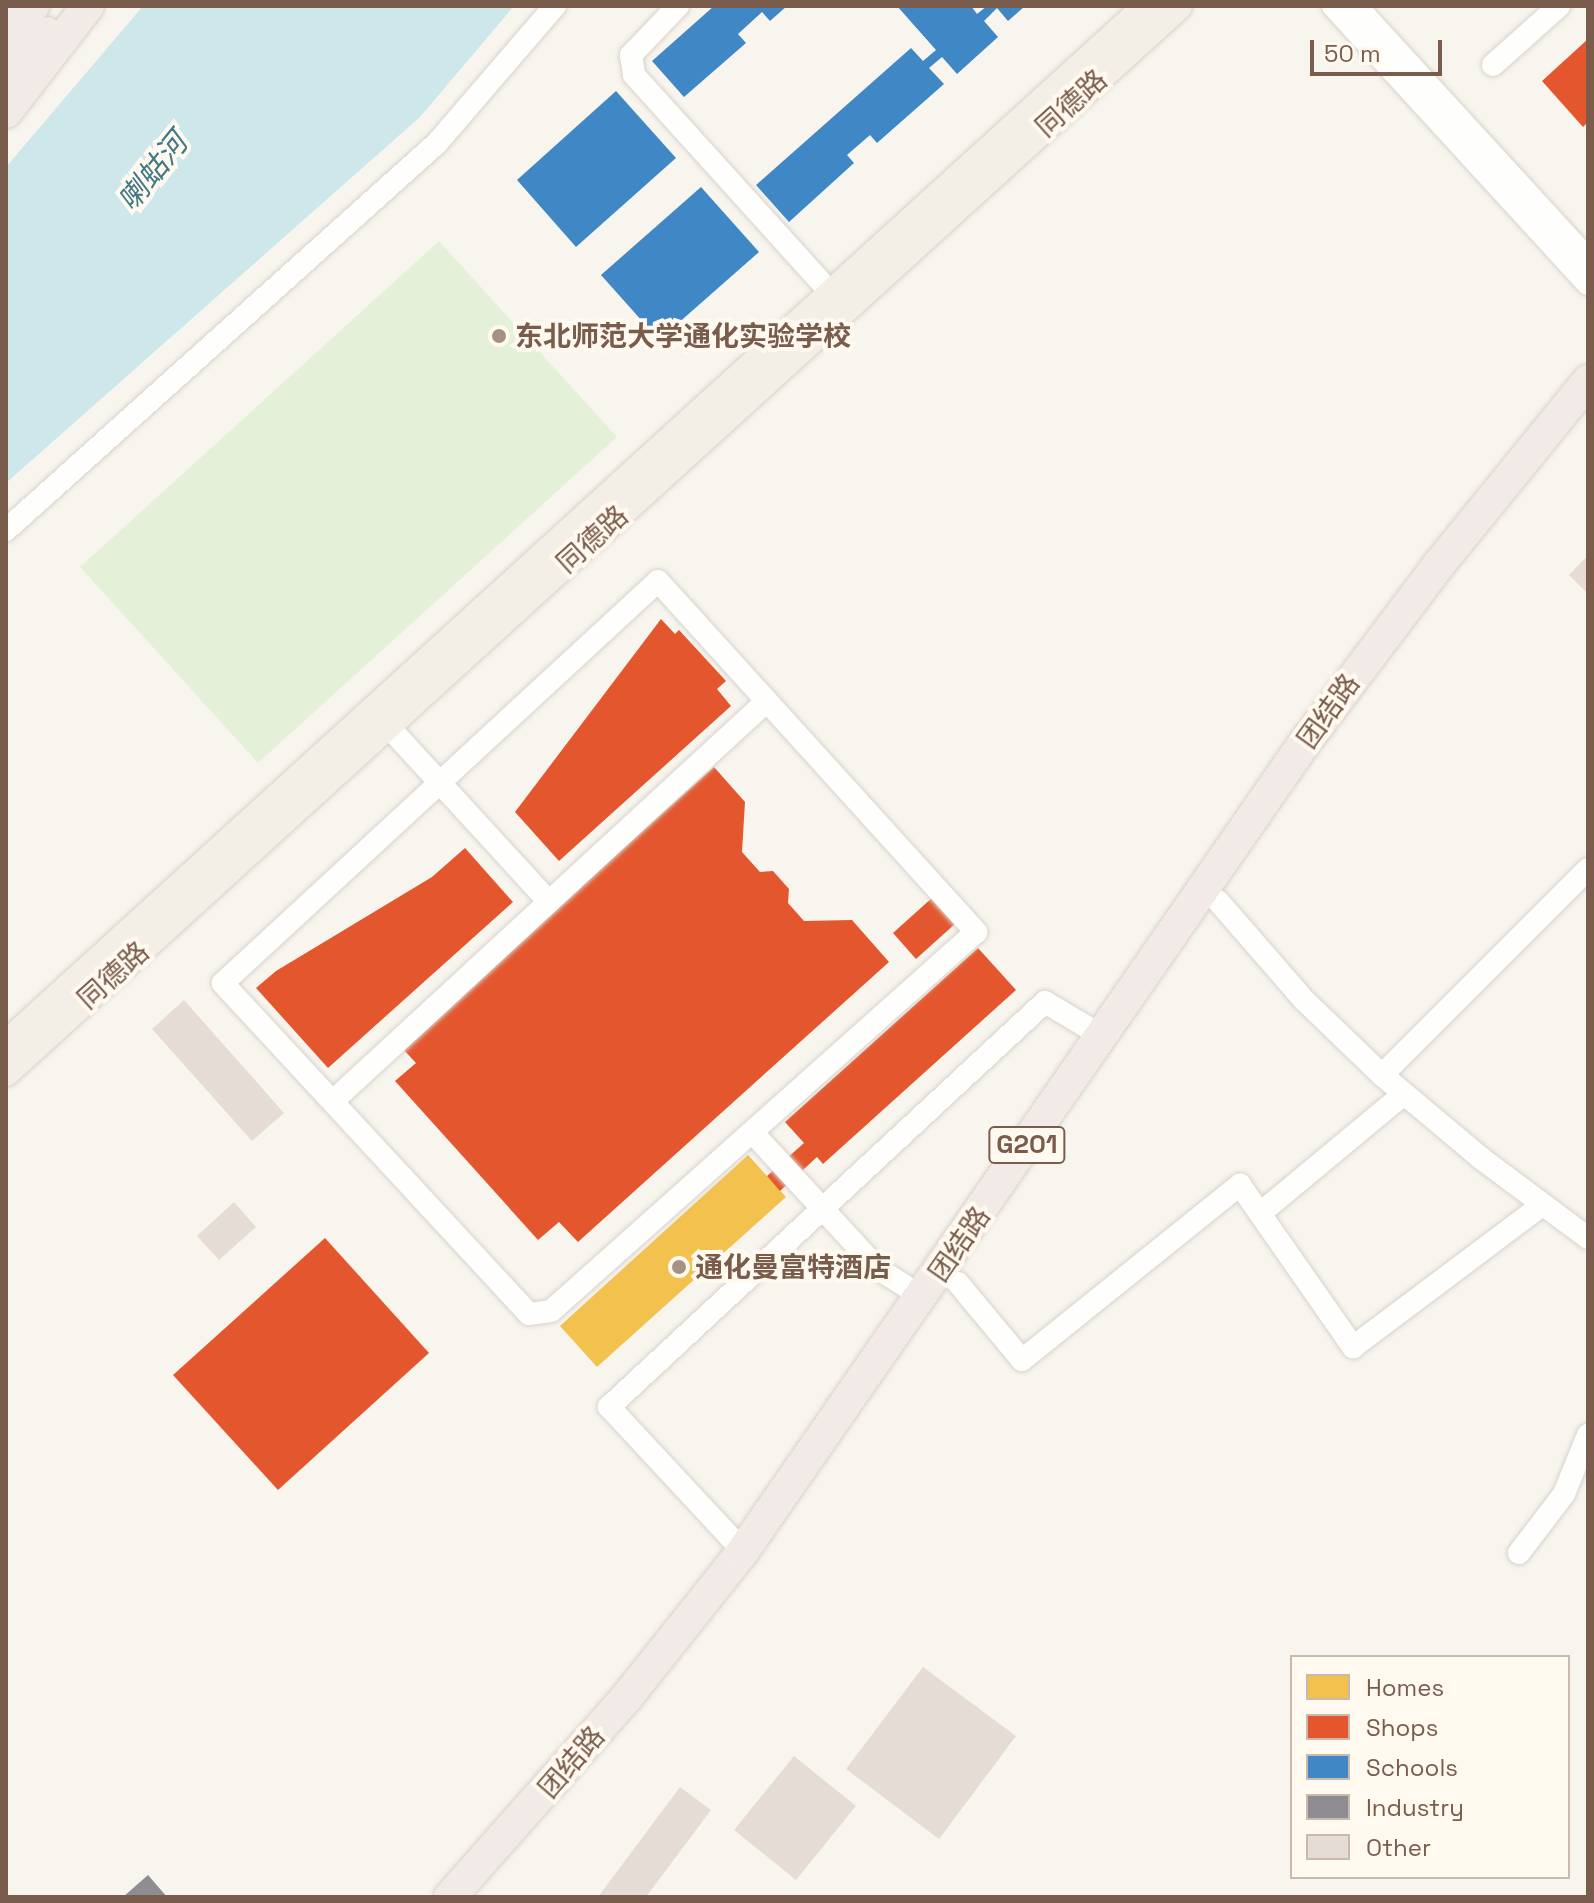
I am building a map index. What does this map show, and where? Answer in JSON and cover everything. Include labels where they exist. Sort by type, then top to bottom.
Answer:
[{"type":"highway","points":[[6,34],[33,6]]},
{"type":"highway","points":[[6,73],[74,6]]},
{"type":"highway","points":[[6,112],[88,6]]},
{"type":"highway","name":"团结路","points":[[450,1897],[627,1697],[743,1551],[923,1297],[1303,745],[1437,567],[1588,381]]},
{"type":"highway","name":"团结路","points":[[479,1897],[710,1627],[819,1483],[1218,901],[1386,668],[1588,414]]},
{"type":"main road","name":"同德路","points":[[6,1045],[1148,6]]},
{"type":"main road","name":"同德路","points":[[6,1072],[1178,6]]},
{"type":"street","points":[[6,530],[437,143],[555,6]]},
{"type":"street","points":[[678,6],[631,55],[634,75],[832,294]]},
{"type":"street","points":[[1333,6],[1588,284]]},
{"type":"street","points":[[1356,6],[1588,259]]},
{"type":"street","points":[[1493,65],[1559,6]]},
{"type":"street","points":[[658,581],[976,932],[551,1311],[529,1314],[223,983],[440,783],[658,581]]},
{"type":"street","points":[[333,1101],[767,701]]},
{"type":"street","points":[[387,725],[549,902]]},
{"type":"street","points":[[1382,1075],[1588,869]]},
{"type":"street","points":[[1218,901],[1304,1000],[1382,1075],[1542,1205],[1588,1238]]},
{"type":"street","points":[[743,1551],[609,1407],[1045,1002],[1102,1036]]},
{"type":"street","points":[[1263,1211],[1404,1094]]},
{"type":"street","points":[[752,1132],[878,1269],[923,1297]]},
{"type":"street","points":[[958,1283],[1022,1360],[1240,1185],[1263,1211],[1353,1347],[1542,1205]]},
{"type":"street","points":[[1519,1553],[1564,1494],[1586,1448]]},
{"type":"green space","points":[[439,241],[617,437],[258,763],[80,567]]},
{"type":"water","name":"喇蛄河","points":[[143,6],[514,6],[420,117],[6,483],[6,167]]},
{"type":"building: Homes","points":[[748,1155],[786,1197],[597,1367],[560,1326]]},
{"type":"building: Shops","points":[[1588,39],[1588,122],[1583,127],[1542,81]]},
{"type":"building: Shops","points":[[661,619],[675,634],[679,630],[726,681],[717,689],[731,706],[559,861],[515,812]]},
{"type":"building: Shops","points":[[714,767],[745,802],[742,852],[760,872],[773,871],[789,889],[788,903],[804,921],[852,920],[889,962],[578,1242],[559,1222],[538,1240],[395,1081],[416,1063],[402,1048]]},
{"type":"building: Shops","points":[[465,848],[513,902],[328,1068],[256,988],[276,971],[432,877]]},
{"type":"building: Shops","points":[[933,897],[956,923],[916,959],[893,933]]},
{"type":"building: Shops","points":[[978,948],[1016,990],[823,1164],[817,1157],[780,1191],[767,1176],[804,1143],[785,1122]]},
{"type":"building: Shops","points":[[325,1238],[429,1353],[278,1490],[173,1375]]},
{"type":"building: Schools","points":[[714,6],[787,6],[770,21],[762,12],[738,34],[746,43],[684,97],[652,61]]},
{"type":"building: Schools","points":[[897,6],[971,6],[977,14],[987,6],[1025,6],[1008,21],[997,8],[984,21],[998,37],[957,74],[942,57],[929,68],[944,84],[877,143],[870,135],[847,155],[854,163],[789,222],[756,185],[911,48],[923,61],[936,50]]},
{"type":"building: Schools","points":[[616,91],[676,158],[576,247],[517,180]]},
{"type":"building: Schools","points":[[701,187],[759,252],[659,340],[601,275]]},
{"type":"building: Industry","points":[[148,1875],[167,1897],[123,1897]]},
{"type":"building: Other","points":[[1588,555],[1588,594],[1569,575]]},
{"type":"building: Other","points":[[184,1000],[284,1113],[252,1141],[152,1029]]},
{"type":"building: Other","points":[[234,1202],[256,1227],[219,1260],[197,1236]]},
{"type":"building: Other","points":[[923,1667],[1016,1736],[939,1839],[846,1769]]},
{"type":"building: Other","points":[[794,1756],[856,1806],[796,1880],[734,1830]]},
{"type":"building: Other","points":[[680,1787],[711,1810],[646,1897],[598,1897]]},
{"type":"place","name":"东北师范大学通化实验学校","points":[[499,336]]},
{"type":"place","name":"通化曼富特酒店","points":[[679,1267]]}]
